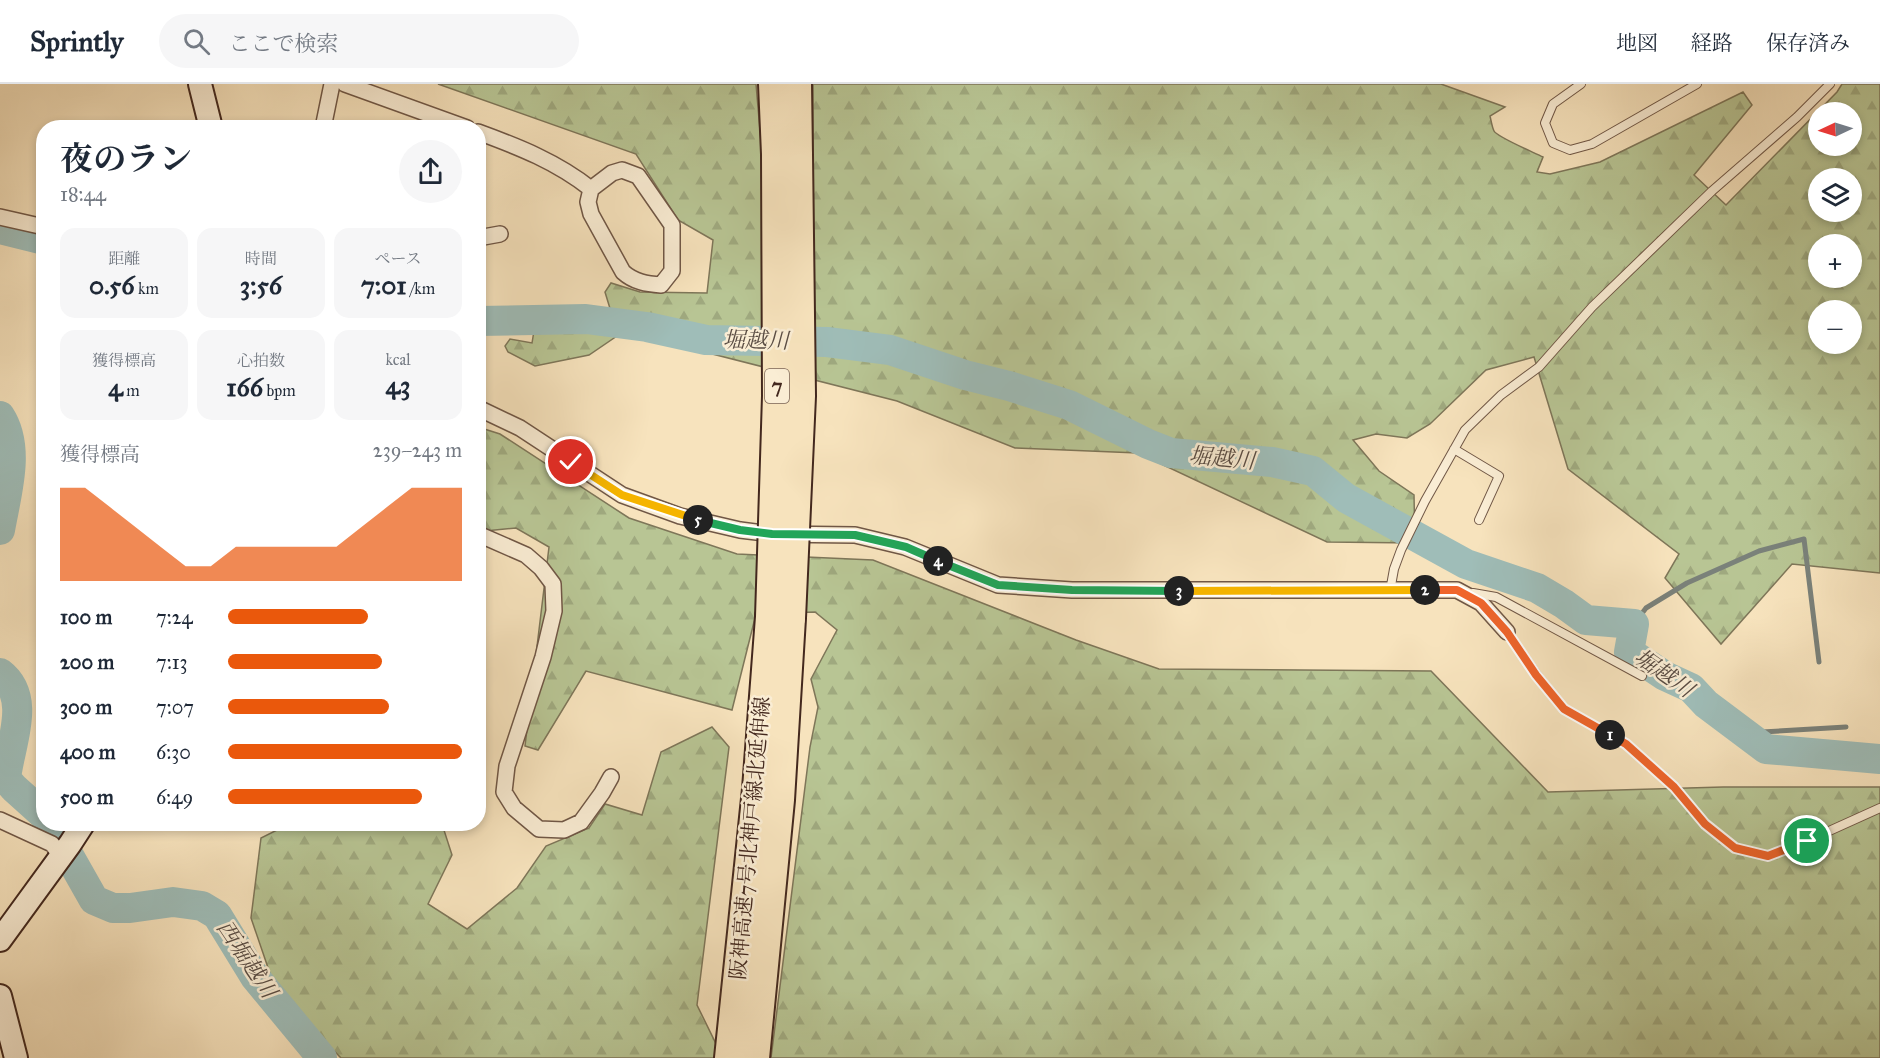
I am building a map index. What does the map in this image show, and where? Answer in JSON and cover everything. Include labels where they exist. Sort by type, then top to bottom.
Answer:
[{"type":"highway","name":"7","points":[[773,84],[787,154]]},
{"type":"highway","name":"7","points":[[780,618],[777,396],[787,154],[797,84]]},
{"type":"highway","name":"阪神高速7号北神戸線北延伸線","points":[[729,1058],[758,789],[780,618]]},
{"type":"highway","name":"阪神高速7号北神戸線北延伸線","points":[[755,1058],[780,800],[780,618]]},
{"type":"main road","points":[[200,84],[209,120]]},
{"type":"main road","points":[[0,940],[78,831]]},
{"type":"main road","points":[[1,1007],[16,1058]]},
{"type":"street","points":[[325,120],[332,84]]},
{"type":"street","points":[[345,84],[428,120]]},
{"type":"street","points":[[486,135],[552,162],[591,189]]},
{"type":"street","points":[[622,170],[638,176],[658,203],[672,225],[672,272],[661,285],[630,279],[623,272],[591,214],[588,202],[591,189],[612,173],[622,170]]},
{"type":"street","points":[[0,217],[36,225]]},
{"type":"street","points":[[486,237],[500,234]]},
{"type":"street","points":[[486,412],[520,428],[622,495],[680,516],[740,530],[855,535],[906,547],[998,585],[1072,590],[1457,590],[1481,603],[1507,632]]},
{"type":"street","points":[[486,538],[526,555],[541,568],[553,584],[554,611],[543,657],[507,766],[504,792],[514,808],[539,829],[564,830],[581,822],[611,777]]},
{"type":"street","points":[[0,820],[66,850]]},
{"type":"lane","points":[[1581,84],[1553,104],[1545,123],[1553,143],[1570,150],[1592,144],[1697,84]]},
{"type":"lane","points":[[1390,591],[1401,550],[1425,501],[1466,430],[1501,395],[1539,367],[1614,285],[1712,191],[1797,117],[1830,84]]},
{"type":"lane","points":[[1454,449],[1499,476],[1479,520]]},
{"type":"lane","points":[[1457,590],[1496,597],[1642,676]]},
{"type":"lane","points":[[1507,632],[1536,675],[1564,709],[1626,744],[1674,787],[1705,824],[1735,848],[1768,856],[1880,808]]},
{"type":"green space","points":[[438,84],[756,84],[762,154],[813,156],[813,84],[1441,84],[1505,107],[1490,116],[1494,131],[1508,141],[1543,157],[1537,172],[1550,174],[1600,162],[1743,92],[1752,105],[1694,175],[1726,205],[1808,122],[1808,156],[1862,156],[1862,102],[1827,102],[1842,84],[1880,84],[1880,573],[1792,564],[1721,644],[1665,578],[1679,554],[1568,469],[1534,357],[1486,370],[1430,424],[1407,438],[1376,434],[1353,440],[1379,471],[1414,495],[1415,543],[1327,542],[1138,453],[1015,448],[897,401],[677,345],[620,334],[589,355],[535,366],[508,352],[505,346],[510,339],[532,343],[535,325],[612,315],[605,292],[611,283],[640,292],[707,293],[713,240],[678,220],[636,154]]},
{"type":"green space","points":[[486,430],[500,434],[629,518],[737,554],[873,560],[1076,640],[1159,669],[1431,671],[1548,792],[1723,787],[1880,787],[1880,1058],[771,1058],[810,747],[818,707],[811,679],[837,630],[815,612],[756,614],[732,710],[586,671],[538,750],[525,746],[549,547],[516,528],[486,531]]},
{"type":"green space","points":[[712,727],[729,747],[697,1005],[719,1050],[718,1058],[341,1058],[276,991],[251,918],[261,838],[275,831],[444,831],[452,855],[428,904],[467,929],[517,888],[546,846],[589,828],[605,804],[642,815],[661,752]]},
{"type":"waterway","name":"堀越川","points":[[0,229],[36,238]]},
{"type":"waterway","name":"堀越川","points":[[486,321],[586,319],[647,327],[706,340],[827,342],[890,350],[965,375],[1069,405],[1171,453],[1272,462],[1313,471],[1346,498],[1466,564],[1537,588],[1586,620],[1634,624],[1629,652],[1665,676],[1691,688],[1706,704],[1766,749],[1880,759]]},
{"type":"waterway","name":"西堀越川","points":[[0,416],[10,442],[11,457],[0,530]]},
{"type":"waterway","points":[[1634,624],[1646,608],[1687,583],[1759,551],[1804,539],[1819,662]]},
{"type":"waterway","name":"西堀越川","points":[[0,673],[10,683],[17,709],[6,779],[36,808]]},
{"type":"waterway","points":[[1744,733],[1846,727]]},
{"type":"waterway","name":"西堀越川","points":[[55,831],[94,900],[113,908],[173,902],[202,906],[217,915],[255,977],[322,1058]]},
{"type":"route","points":[[571,462],[622,495],[680,516],[740,530],[772,534],[855,535],[906,547],[998,585],[1072,590],[1457,590],[1481,603],[1507,632],[1536,675],[1564,709],[1626,744],[1674,787],[1705,824],[1735,848],[1768,856],[1807,841]]}]
